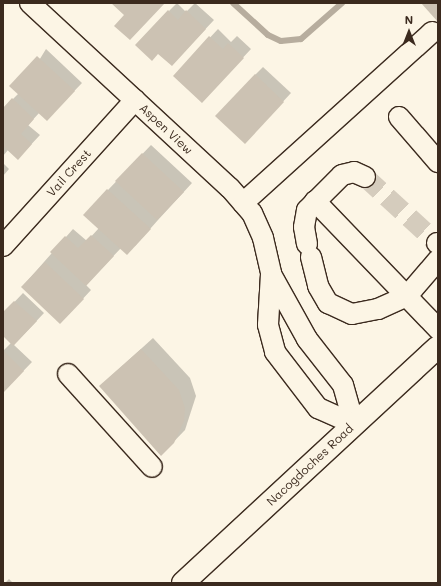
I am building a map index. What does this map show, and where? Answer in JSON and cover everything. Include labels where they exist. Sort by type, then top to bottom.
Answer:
[{"type":"main road","name":"Nacogdoches Road","points":[[183,583],[438,347]]},
{"type":"street","name":"Aspen View","points":[[30,3],[243,203],[263,238],[271,274],[268,325],[275,352],[318,408],[354,424]]},
{"type":"street","points":[[243,203],[432,32]]},
{"type":"street","name":"Vail Crest","points":[[3,246],[135,100]]},
{"type":"street","points":[[398,117],[438,162]]},
{"type":"street","points":[[365,177],[354,172],[342,174],[315,200],[307,210],[304,222],[313,249],[321,265],[318,286],[328,303],[352,314],[378,309],[407,296],[438,249]]},
{"type":"street","points":[[315,200],[438,329]]},
{"type":"street","name":"Aspen View","points":[[271,274],[307,339],[343,385],[354,424]]},
{"type":"street","points":[[68,374],[152,467]]},
{"type":"building","points":[[111,3],[165,3],[130,40],[114,26],[124,15]]},
{"type":"building","points":[[421,3],[438,3],[438,22]]},
{"type":"building","points":[[168,10],[178,20],[186,10],[206,29],[172,66],[158,54],[152,61],[135,45]]},
{"type":"building","points":[[209,36],[223,49],[228,43],[244,58],[202,103],[173,76]]},
{"type":"building","points":[[37,56],[75,91],[47,121],[9,86]]},
{"type":"building","points":[[255,74],[284,102],[245,144],[215,116]]},
{"type":"building","points":[[12,98],[34,119],[21,134],[32,144],[18,160],[3,146],[3,108]]},
{"type":"building","points":[[142,153],[184,192],[157,220],[115,181]]},
{"type":"building","points":[[107,189],[151,229],[127,255],[83,215]]},
{"type":"building","points":[[91,235],[114,256],[86,286],[50,252],[65,236],[78,248]]},
{"type":"building","points":[[45,262],[84,299],[60,324],[21,287]]},
{"type":"building","points":[[14,301],[37,321],[13,346],[3,336],[3,312]]},
{"type":"building","points":[[141,349],[179,390],[185,408],[184,421],[174,443],[161,456],[99,386]]},
{"type":"building","points":[[3,350],[24,371],[3,393]]},
{"type":"waterway","points":[[233,3],[268,35],[281,41],[301,39],[342,3]]},
{"type":"tunnel","points":[[365,177],[437,243]]}]
